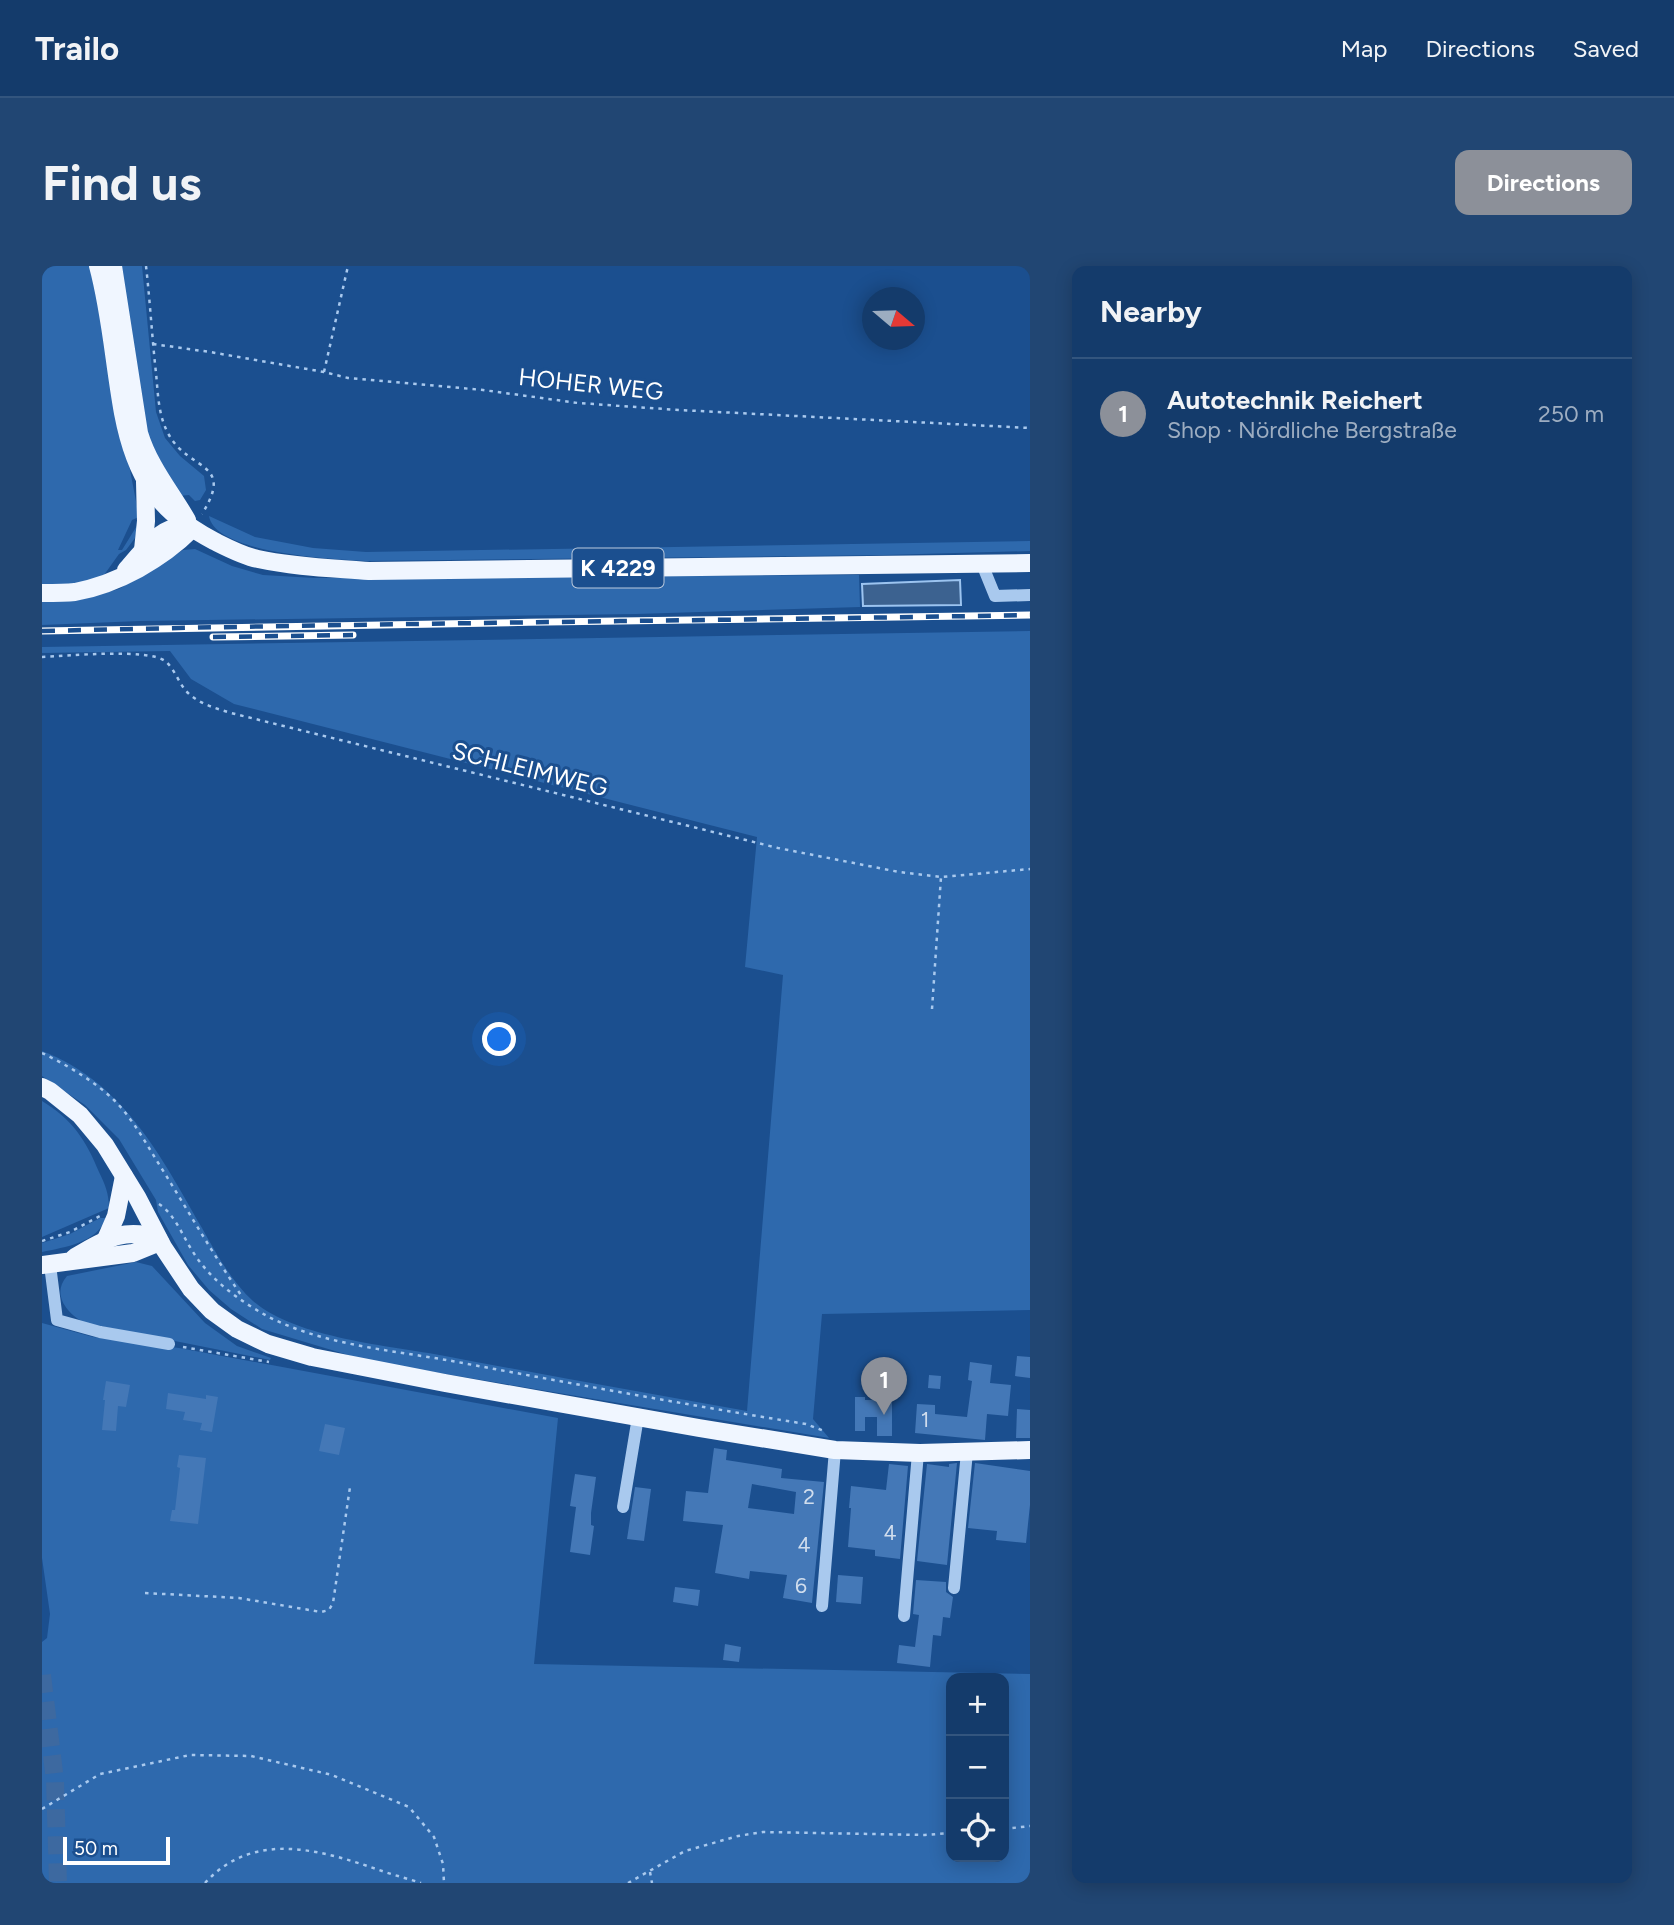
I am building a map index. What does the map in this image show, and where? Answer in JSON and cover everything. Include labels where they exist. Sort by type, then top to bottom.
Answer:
[{"type":"main road","name":"K 4229","points":[[98,266],[123,415],[132,449],[145,479],[167,510],[192,529],[255,559],[298,566],[369,571],[1030,563]]},
{"type":"main road","points":[[113,266],[139,433],[145,453],[192,529]]},
{"type":"main road","points":[[143,550],[146,521],[145,479]]},
{"type":"main road","points":[[122,576],[143,550],[174,528],[192,529]]},
{"type":"main road","points":[[42,593],[76,592],[122,576],[159,557],[192,529]]},
{"type":"main road","points":[[42,1087],[80,1115],[105,1145],[159,1240],[191,1289],[212,1311],[237,1329],[268,1344],[312,1357],[833,1450],[918,1453],[1030,1450]]},
{"type":"main road","points":[[106,1240],[116,1216],[124,1176]]},
{"type":"main road","points":[[69,1261],[106,1240],[130,1233],[142,1233],[159,1240]]},
{"type":"main road","points":[[46,1265],[133,1253],[159,1240]]},
{"type":"street","points":[[982,564],[995,596],[1030,595]]},
{"type":"street","points":[[46,1265],[57,1320],[100,1332],[169,1344]]},
{"type":"street","points":[[623,1507],[638,1417]]},
{"type":"street","points":[[822,1606],[833,1450]]},
{"type":"street","points":[[954,1588],[967,1452]]},
{"type":"street","points":[[904,1616],[918,1453]]},
{"type":"path","points":[[146,266],[160,411],[169,435],[183,452],[210,473],[215,484],[213,496],[192,529]]},
{"type":"path","points":[[324,372],[348,266]]},
{"type":"path","name":"HOHER WEG","points":[[153,344],[348,378],[483,390],[578,403],[679,411],[1030,428]]},
{"type":"path","name":"SCHLEIMWEG","points":[[42,657],[136,654],[153,656],[166,662],[187,692],[206,705],[230,713],[778,848],[899,872],[941,877],[966,877],[1030,869]]},
{"type":"path","points":[[932,1009],[941,877]]},
{"type":"path","points":[[42,1053],[89,1080],[133,1123],[218,1263],[244,1300],[266,1315],[292,1327],[334,1339],[569,1383],[806,1423],[833,1434],[833,1450]]},
{"type":"path","points":[[169,1344],[278,1364]]},
{"type":"path","points":[[145,1593],[239,1598],[321,1612],[329,1610],[333,1603],[350,1487]]},
{"type":"path","points":[[42,1809],[100,1774],[190,1755],[251,1756],[332,1775],[409,1807],[434,1837],[443,1864],[444,1883]]},
{"type":"path","points":[[1009,1828],[1030,1826]]},
{"type":"path","points":[[628,1883],[685,1851],[738,1836],[764,1832],[946,1833]]},
{"type":"path","points":[[205,1883],[219,1868],[250,1853],[292,1848],[341,1856],[421,1883]]},
{"type":"path","points":[[650,1871],[652,1883]]},
{"type":"shaded area","points":[[42,266],[91,266],[139,517],[132,520],[118,550],[122,550],[138,524],[135,538],[126,550],[119,554],[99,582],[42,593]]},
{"type":"shaded area","points":[[120,266],[142,266],[156,412],[165,438],[180,456],[204,476],[206,490],[200,500],[195,501],[189,495],[178,496],[142,431]]},
{"type":"shaded area","points":[[209,516],[255,537],[313,548],[366,552],[1030,541],[1030,551],[366,561],[304,556],[253,546],[232,539],[216,529]]},
{"type":"shaded area","points":[[195,549],[232,566],[263,575],[315,578],[859,575],[860,607],[42,625],[42,601],[79,600],[119,589],[183,550]]},
{"type":"shaded area","points":[[960,580],[961,605],[863,606],[862,584]]},
{"type":"shaded area","points":[[1030,631],[1030,1310],[822,1314],[813,1419],[829,1438],[368,1361],[262,1329],[231,1309],[209,1290],[188,1265],[158,1212],[156,1200],[119,1139],[85,1105],[42,1076],[42,1051],[95,1082],[117,1102],[155,1149],[231,1276],[253,1301],[271,1314],[293,1324],[344,1339],[747,1411],[783,975],[745,967],[757,837],[234,704],[191,679],[170,651],[42,653],[42,647]]},
{"type":"shaded area","points":[[42,1101],[62,1115],[83,1140],[105,1185],[109,1208],[42,1237]]},
{"type":"shaded area","points":[[100,1218],[106,1218],[102,1226],[88,1238],[70,1246],[42,1252],[42,1243],[70,1234]]},
{"type":"shaded area","points":[[136,1262],[152,1266],[205,1323],[237,1346],[271,1358],[270,1360],[85,1323],[63,1303],[62,1283],[67,1276]]},
{"type":"shaded area","points":[[42,1323],[93,1337],[179,1348],[558,1418],[534,1664],[980,1673],[946,1673],[946,1862],[1009,1862],[1009,1674],[1030,1674],[1030,1883],[42,1883],[42,1642],[47,1638],[50,1614],[42,1558]]},
{"type":"building","points":[[1017,1356],[1030,1357],[1030,1378],[1015,1376]]},
{"type":"building","points":[[970,1362],[992,1365],[990,1383],[1011,1385],[1008,1416],[987,1414],[985,1440],[915,1433],[917,1404],[935,1405],[935,1414],[967,1417],[972,1381],[968,1380]]},
{"type":"building","points":[[929,1375],[941,1376],[940,1389],[928,1388]]},
{"type":"building","points":[[106,1381],[130,1385],[126,1407],[118,1406],[116,1431],[102,1430]]},
{"type":"building","points":[[168,1393],[206,1399],[206,1395],[218,1397],[212,1432],[200,1430],[202,1423],[183,1420],[185,1412],[166,1409]]},
{"type":"building","points":[[855,1397],[865,1397],[865,1400],[892,1400],[892,1436],[877,1436],[877,1417],[865,1417],[865,1431],[855,1431]]},
{"type":"building","points":[[1017,1409],[1030,1410],[1030,1438],[1016,1438]]},
{"type":"building","points":[[325,1424],[345,1428],[339,1455],[319,1451]]},
{"type":"building","points":[[714,1448],[727,1450],[726,1460],[782,1469],[781,1478],[824,1482],[812,1603],[783,1598],[787,1575],[750,1571],[749,1579],[715,1573],[723,1525],[683,1521],[686,1491],[708,1493]],"holes":[[[752,1484],[796,1492],[794,1514],[748,1508]]]},
{"type":"building","points":[[179,1455],[206,1458],[198,1524],[170,1521],[172,1510],[175,1510]]},
{"type":"building","points":[[957,1463],[947,1565],[917,1561],[927,1464],[949,1467],[949,1464]]},
{"type":"building","points":[[975,1463],[1030,1471],[1026,1543],[996,1540],[997,1531],[968,1528]]},
{"type":"building","points":[[889,1464],[908,1466],[900,1559],[875,1556],[875,1550],[848,1547],[851,1486],[886,1490]]},
{"type":"building","points":[[575,1474],[596,1477],[591,1513],[591,1525],[594,1526],[590,1555],[570,1552],[576,1507],[570,1506]]},
{"type":"building","points":[[635,1487],[651,1489],[644,1541],[627,1539]]},
{"type":"building","points":[[838,1575],[863,1577],[861,1604],[836,1602]]},
{"type":"building","points":[[916,1580],[946,1582],[946,1592],[953,1597],[950,1618],[943,1617],[941,1636],[933,1635],[930,1667],[897,1663],[899,1645],[915,1647],[919,1615],[913,1614]]},
{"type":"building","points":[[675,1587],[700,1590],[698,1606],[673,1602]]},
{"type":"building","points":[[725,1644],[741,1647],[739,1662],[723,1660]]},
{"type":"tunnel","points":[[42,1675],[55,1780],[58,1883]]},
{"type":"railway","points":[[42,631],[1030,615]]},
{"type":"railway","points":[[213,637],[353,635]]},
{"type":"place","name":"Autotechnik Reichert","points":[[884,1415]]}]
